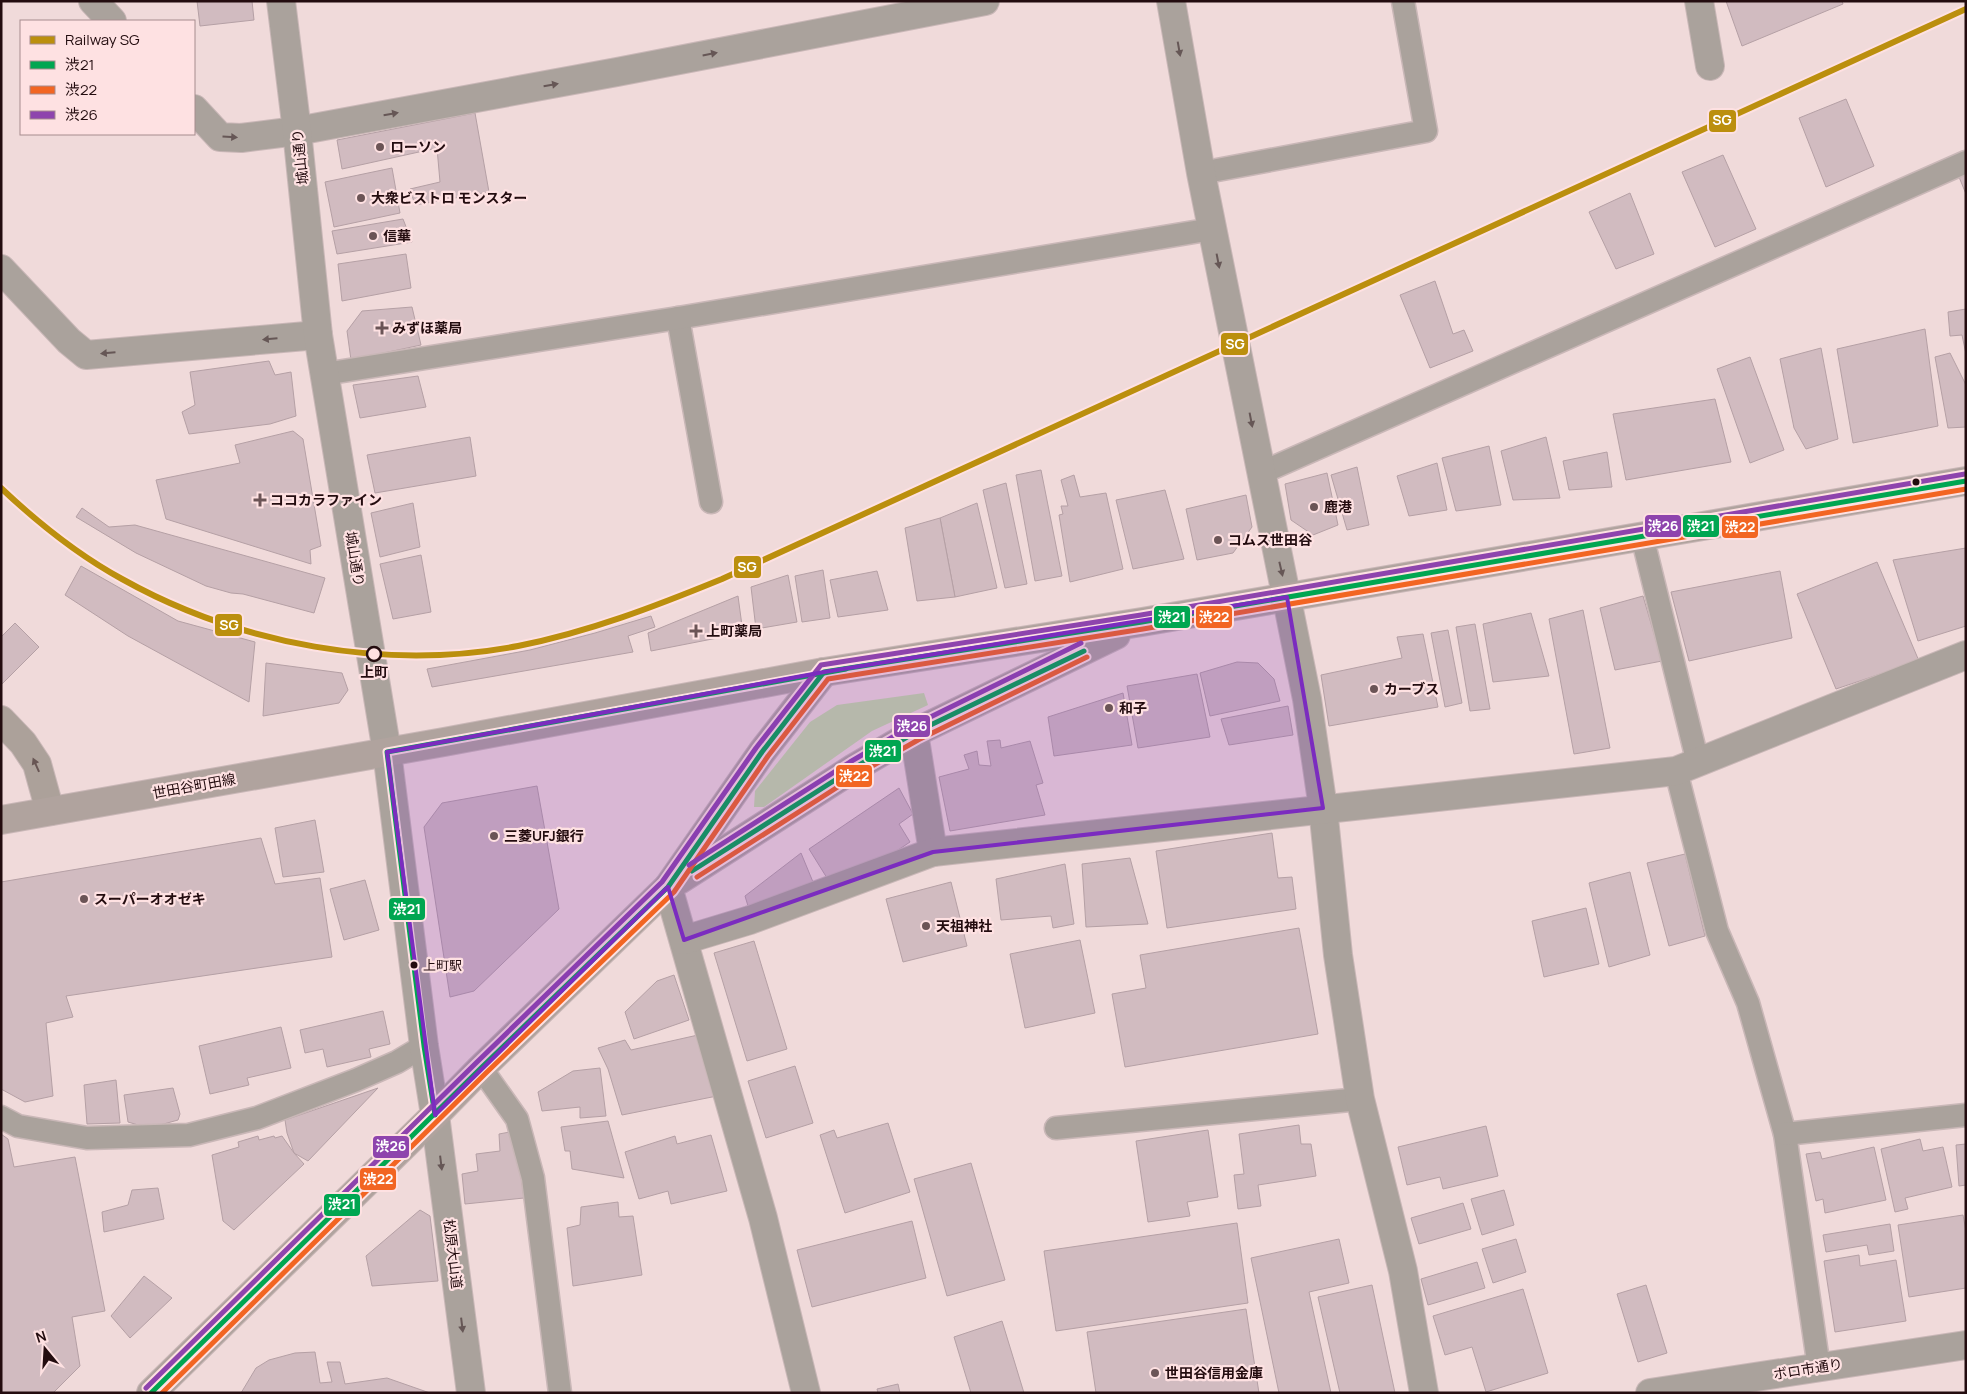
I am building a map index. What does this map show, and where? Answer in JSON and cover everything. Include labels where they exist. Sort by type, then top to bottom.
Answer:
[{"type":"main road","name":"世田谷町田線","points":[[1,820],[824,672],[1142,622],[1966,481]]},
{"type":"main road","points":[[668,887],[854,768],[914,733],[1142,622]]},
{"type":"main road","points":[[151,1393],[435,1115],[480,1068],[668,887],[762,752],[824,672]]},
{"type":"main road","points":[[1,720],[23,743],[37,764],[50,811]]},
{"type":"street","points":[[93,1],[111,20]]},
{"type":"street","name":"城山通り","points":[[281,1],[297,131],[318,335],[387,752],[424,1046],[435,1115]]},
{"type":"street","points":[[195,110],[220,137],[241,138],[297,131],[985,1]]},
{"type":"street","points":[[1171,1],[1200,172],[1288,597],[1307,699],[1323,808],[1338,955],[1360,1099],[1403,1271],[1424,1393]]},
{"type":"street","points":[[1699,1],[1710,66]]},
{"type":"street","points":[[1,269],[69,341],[86,355],[318,335]]},
{"type":"street","points":[[684,940],[750,920],[933,852],[1687,767],[1966,655]]},
{"type":"street","points":[[914,733],[933,852]]},
{"type":"street","points":[[668,887],[763,1218],[806,1393]]},
{"type":"street","name":"松原大山道","points":[[435,1115],[471,1393]]},
{"type":"street","name":"ボロ市通り","points":[[1650,1393],[1731,1387],[1819,1368],[1966,1345]]},
{"type":"lane","points":[[1200,172],[1426,131],[1403,1]]},
{"type":"lane","points":[[1262,473],[1966,162]]},
{"type":"lane","points":[[324,374],[678,318],[1212,229]]},
{"type":"lane","points":[[678,318],[711,502]]},
{"type":"lane","points":[[1642,536],[1717,931],[1748,1003],[1785,1134],[1819,1368]]},
{"type":"lane","points":[[1,1117],[18,1126],[87,1138],[189,1136],[257,1118],[398,1062],[424,1046]]},
{"type":"lane","points":[[480,1068],[517,1119],[534,1178],[560,1393]]},
{"type":"lane","points":[[1056,1128],[1360,1099]]},
{"type":"lane","points":[[1785,1134],[1966,1115]]},
{"type":"highlighted area","points":[[1287,597],[1323,808],[933,852],[684,940],[668,887],[435,1115],[387,752],[824,672]]},
{"type":"green space","points":[[924,693],[928,705],[872,731],[764,807],[754,807],[755,791],[810,722],[837,705]]},
{"type":"building","points":[[197,1],[252,1],[254,20],[200,26]]},
{"type":"building","points":[[1726,1],[1842,1],[1843,4],[1742,46]]},
{"type":"building","points":[[1846,99],[1874,166],[1826,187],[1799,118]]},
{"type":"building","points":[[475,113],[489,192],[415,205],[410,189],[440,182],[437,148],[342,169],[337,140]]},
{"type":"building","points":[[1723,155],[1756,229],[1715,247],[1682,172]]},
{"type":"building","points":[[392,168],[400,213],[334,227],[325,182]]},
{"type":"building","points":[[1966,175],[1966,194],[1959,177]]},
{"type":"building","points":[[1630,193],[1654,254],[1616,269],[1589,212]]},
{"type":"building","points":[[403,219],[412,242],[337,254],[332,231]]},
{"type":"building","points":[[406,254],[411,288],[342,301],[338,264]]},
{"type":"building","points":[[1435,281],[1453,334],[1464,330],[1473,351],[1430,368],[1400,295]]},
{"type":"building","points":[[412,307],[421,345],[351,360],[347,331],[362,311]]},
{"type":"building","points":[[1966,309],[1966,354],[1962,335],[1950,336],[1948,312]]},
{"type":"building","points":[[1925,329],[1938,426],[1853,443],[1837,349]]},
{"type":"building","points":[[1821,348],[1838,439],[1806,449],[1794,428],[1780,359]]},
{"type":"building","points":[[1950,353],[1966,385],[1966,427],[1948,428],[1935,357]]},
{"type":"building","points":[[1750,357],[1784,450],[1750,463],[1717,369]]},
{"type":"building","points":[[269,361],[275,375],[291,372],[296,416],[270,424],[189,434],[182,412],[195,405],[190,372]]},
{"type":"building","points":[[418,376],[426,407],[360,418],[353,385]]},
{"type":"building","points":[[1715,399],[1731,462],[1626,480],[1613,414]]},
{"type":"building","points":[[293,431],[303,439],[321,546],[310,550],[311,564],[166,519],[156,480],[240,463],[235,445]]},
{"type":"building","points":[[470,437],[476,476],[375,493],[367,455]]},
{"type":"building","points":[[1546,437],[1560,498],[1513,500],[1501,451]]},
{"type":"building","points":[[1489,446],[1501,505],[1456,511],[1442,458]]},
{"type":"building","points":[[1607,452],[1612,487],[1569,490],[1563,461]]},
{"type":"building","points":[[1437,463],[1447,510],[1409,516],[1397,476]]},
{"type":"building","points":[[1357,467],[1369,525],[1347,530],[1331,475]]},
{"type":"building","points":[[1041,470],[1062,576],[1035,581],[1016,475]]},
{"type":"building","points":[[1327,473],[1338,525],[1313,535],[1291,520],[1285,484]]},
{"type":"building","points":[[1074,475],[1080,497],[1106,493],[1123,569],[1070,582],[1059,515],[1063,514],[1061,506],[1068,506],[1061,480]]},
{"type":"building","points":[[1006,483],[1027,584],[1005,588],[983,490]]},
{"type":"building","points":[[1165,490],[1184,559],[1133,569],[1116,500]]},
{"type":"building","name":"コムス世田谷","points":[[1246,495],[1252,527],[1233,553],[1197,560],[1186,509]]},
{"type":"building","points":[[413,503],[420,547],[380,557],[371,513]]},
{"type":"building","points":[[977,503],[997,588],[955,597],[940,518]]},
{"type":"building","points":[[82,508],[109,527],[135,525],[325,578],[314,613],[206,586],[136,553],[76,517]]},
{"type":"building","points":[[940,518],[955,597],[917,601],[905,528]]},
{"type":"building","points":[[1966,548],[1966,626],[1918,641],[1893,560]]},
{"type":"building","points":[[421,555],[431,612],[393,619],[380,564]]},
{"type":"building","points":[[1877,562],[1919,661],[1836,689],[1797,594]]},
{"type":"building","points":[[81,566],[178,621],[255,642],[249,702],[128,636],[65,595]]},
{"type":"building","points":[[823,570],[830,618],[802,622],[795,576]]},
{"type":"building","points":[[877,571],[888,610],[838,617],[830,580]]},
{"type":"building","points":[[1780,571],[1792,638],[1689,661],[1671,592]]},
{"type":"building","points":[[788,575],[797,622],[756,629],[751,587]]},
{"type":"building","points":[[738,596],[743,633],[651,651],[648,633]]},
{"type":"building","points":[[1643,596],[1662,661],[1615,670],[1600,608]]},
{"type":"building","points":[[1583,610],[1610,748],[1574,754],[1549,619]]},
{"type":"building","points":[[1531,613],[1549,676],[1493,682],[1483,624]]},
{"type":"building","name":"上町","points":[[651,616],[655,627],[628,636],[633,652],[432,687],[427,669],[530,650]]},
{"type":"building","points":[[15,623],[39,647],[1,685],[1,637]]},
{"type":"building","points":[[1475,624],[1490,709],[1470,711],[1456,627]]},
{"type":"building","points":[[1448,630],[1462,703],[1445,707],[1431,633]]},
{"type":"building","points":[[1423,634],[1438,707],[1329,726],[1321,675],[1402,658],[1397,637]]},
{"type":"building","points":[[1237,662],[1258,663],[1274,679],[1280,701],[1210,716],[1200,673]]},
{"type":"building","points":[[266,663],[342,673],[348,690],[339,703],[263,716]]},
{"type":"building","points":[[1197,674],[1210,737],[1138,748],[1127,686]]},
{"type":"building","points":[[1123,693],[1132,745],[1054,756],[1048,717]]},
{"type":"building","points":[[1288,706],[1293,735],[1229,745],[1221,719]]},
{"type":"building","points":[[1000,740],[1001,748],[1030,741],[1043,783],[1036,785],[1045,815],[950,831],[939,777],[969,769],[964,755],[977,751],[979,765],[991,766],[987,741]]},
{"type":"building","points":[[537,786],[559,909],[474,991],[450,997],[424,827],[442,803]]},
{"type":"building","points":[[899,788],[913,814],[899,824],[910,842],[883,860],[827,878],[809,849]]},
{"type":"building","points":[[315,820],[324,872],[283,877],[275,828]]},
{"type":"building","points":[[1272,833],[1278,878],[1292,877],[1296,909],[1167,928],[1156,851]]},
{"type":"building","points":[[261,838],[275,884],[320,878],[332,957],[66,996],[73,1017],[46,1023],[53,1096],[25,1102],[1,1089],[1,882]]},
{"type":"building","points":[[801,853],[813,882],[748,906],[745,896]]},
{"type":"building","points":[[1685,854],[1705,936],[1669,946],[1647,863]]},
{"type":"building","points":[[1130,858],[1148,924],[1086,927],[1082,864]]},
{"type":"building","points":[[1065,864],[1074,924],[1053,928],[1051,916],[1001,920],[996,879]]},
{"type":"building","points":[[1630,872],[1650,955],[1609,967],[1589,883]]},
{"type":"building","points":[[365,880],[379,930],[344,940],[330,889]]},
{"type":"building","points":[[951,882],[967,946],[903,962],[886,899]]},
{"type":"building","points":[[1586,908],[1599,964],[1544,977],[1532,921]]},
{"type":"building","points":[[1299,928],[1318,1034],[1125,1067],[1112,994],[1146,988],[1140,955]]},
{"type":"building","points":[[1080,940],[1095,1013],[1025,1028],[1010,954]]},
{"type":"building","points":[[754,941],[787,1049],[747,1061],[714,953]]},
{"type":"building","points":[[674,975],[689,1020],[634,1039],[625,1012],[657,981]]},
{"type":"building","points":[[383,1011],[390,1044],[369,1049],[371,1057],[327,1067],[323,1049],[305,1053],[300,1030]]},
{"type":"building","points":[[281,1027],[291,1068],[247,1078],[249,1085],[210,1094],[199,1046]]},
{"type":"building","points":[[698,1035],[717,1096],[622,1115],[608,1069],[598,1048],[625,1040],[631,1050]]},
{"type":"building","points":[[795,1066],[813,1123],[766,1138],[748,1081]]},
{"type":"building","points":[[600,1068],[606,1116],[580,1118],[580,1107],[542,1111],[538,1092],[573,1071]]},
{"type":"building","points":[[116,1080],[120,1123],[87,1124],[84,1085]]},
{"type":"building","points":[[173,1088],[180,1114],[178,1120],[145,1127],[128,1122],[124,1095]]},
{"type":"building","points":[[378,1088],[308,1161],[294,1153],[285,1120]]},
{"type":"building","points":[[608,1121],[624,1178],[572,1169],[570,1151],[565,1151],[561,1127]]},
{"type":"building","points":[[888,1123],[910,1192],[845,1213],[820,1135],[834,1130],[837,1138]]},
{"type":"building","points":[[1299,1125],[1301,1144],[1311,1144],[1316,1176],[1258,1185],[1261,1206],[1238,1209],[1234,1175],[1244,1174],[1239,1134]]},
{"type":"building","points":[[1486,1126],[1498,1176],[1443,1189],[1440,1177],[1407,1185],[1398,1147]]},
{"type":"building","points":[[1208,1130],[1218,1197],[1187,1202],[1190,1216],[1148,1222],[1136,1141]]},
{"type":"building","points":[[515,1131],[524,1198],[465,1204],[462,1174],[478,1171],[476,1154],[500,1151],[499,1134]]},
{"type":"building","points":[[1,1134],[8,1139],[14,1167],[75,1157],[105,1311],[72,1317],[80,1366],[53,1393],[1,1393]]},
{"type":"building","points":[[711,1135],[727,1191],[671,1204],[668,1191],[639,1199],[625,1152],[675,1136],[677,1144]]},
{"type":"building","points":[[258,1136],[259,1140],[282,1136],[304,1164],[234,1230],[223,1221],[212,1155],[239,1147],[238,1142]]},
{"type":"building","points":[[1920,1139],[1923,1151],[1943,1147],[1952,1187],[1905,1198],[1908,1209],[1895,1212],[1881,1149]]},
{"type":"building","points":[[1966,1144],[1966,1185],[1959,1186],[1956,1145]]},
{"type":"building","points":[[1874,1147],[1886,1200],[1825,1213],[1823,1199],[1816,1201],[1806,1154],[1820,1152],[1822,1159]]},
{"type":"building","points":[[971,1163],[1005,1280],[947,1296],[914,1179]]},
{"type":"building","points":[[158,1188],[164,1219],[104,1232],[102,1212],[128,1205],[132,1190]]},
{"type":"building","points":[[1504,1190],[1514,1225],[1482,1235],[1471,1199]]},
{"type":"building","points":[[618,1202],[619,1217],[633,1216],[642,1275],[573,1286],[567,1228],[580,1225],[581,1207]]},
{"type":"building","points":[[1463,1203],[1471,1229],[1419,1244],[1411,1218]]},
{"type":"building","points":[[420,1210],[430,1216],[438,1281],[372,1286],[366,1256]]},
{"type":"building","points":[[1963,1215],[1966,1231],[1966,1288],[1909,1297],[1898,1225]]},
{"type":"building","points":[[912,1221],[926,1278],[812,1307],[797,1250]]},
{"type":"building","points":[[1237,1223],[1248,1303],[1056,1331],[1044,1251]]},
{"type":"building","points":[[1890,1224],[1894,1251],[1869,1255],[1867,1245],[1826,1252],[1823,1235]]},
{"type":"building","points":[[1339,1239],[1349,1283],[1309,1292],[1331,1393],[1279,1393],[1251,1258]]},
{"type":"building","points":[[1516,1239],[1526,1272],[1493,1283],[1482,1249]]},
{"type":"building","points":[[1859,1255],[1860,1266],[1896,1260],[1906,1321],[1835,1332],[1824,1261]]},
{"type":"building","points":[[1477,1262],[1485,1288],[1428,1305],[1421,1279]]},
{"type":"building","points":[[144,1276],[172,1298],[130,1338],[111,1316]]},
{"type":"building","points":[[1372,1285],[1395,1393],[1340,1393],[1318,1297]]},
{"type":"building","points":[[1646,1285],[1667,1353],[1638,1362],[1617,1294]]},
{"type":"building","points":[[1523,1289],[1548,1373],[1486,1392],[1472,1347],[1445,1355],[1433,1316]]},
{"type":"building","points":[[1246,1309],[1259,1393],[1096,1393],[1087,1332]]},
{"type":"building","points":[[1002,1321],[1024,1393],[971,1393],[954,1337]]},
{"type":"building","points":[[315,1352],[320,1383],[332,1382],[327,1362],[340,1362],[345,1384],[387,1378],[430,1393],[241,1393],[256,1368],[269,1360],[295,1353]]},
{"type":"building","points":[[898,1384],[900,1393],[878,1393],[877,1389]]},
{"type":"rail line","name":"SG","points":[[1,488],[59,538],[106,570],[167,602],[215,621],[264,636],[315,647],[366,653],[417,655],[468,653],[518,646],[544,640],[596,626],[722,579],[1966,9]]},
{"type":"transit line","name":"渋26","points":[[146,1388],[662,882],[756,748],[821,665],[1141,615],[1965,474]]},
{"type":"transit line","name":"渋21","points":[[151,1393],[668,887],[762,752],[824,672],[1142,622],[1966,481]]},
{"type":"transit line","name":"渋22","points":[[162,1393],[486,1073],[674,892],[768,756],[828,679],[1143,629],[1966,489]]},
{"type":"transit line","name":"渋26","points":[[689,865],[850,762],[910,727],[1081,643]]},
{"type":"transit line","name":"渋21","points":[[692,871],[854,768],[914,733],[1084,651]]},
{"type":"transit line","name":"渋22","points":[[697,877],[858,774],[918,740],[1087,657]]},
{"type":"transit line","name":"渋21","points":[[435,1115],[424,1046],[387,752],[846,669]]},
{"type":"place","name":"ローソン","points":[[380,147]]},
{"type":"place","name":"大衆ビストロ モンスター","points":[[361,198]]},
{"type":"place","name":"信華","points":[[373,236]]},
{"type":"place","name":"みずほ薬局","points":[[382,328]]},
{"type":"place","name":"ココカラファイン","points":[[260,500]]},
{"type":"place","name":"鹿港","points":[[1314,507]]},
{"type":"place","name":"コムス世田谷","points":[[1218,540]]},
{"type":"place","name":"上町薬局","points":[[696,631]]},
{"type":"place","name":"上町","points":[[374,654]]},
{"type":"place","name":"カーブス","points":[[1374,689]]},
{"type":"place","name":"和子","points":[[1109,708]]},
{"type":"place","name":"三菱UFJ銀行","points":[[494,836]]},
{"type":"place","name":"スーパーオオゼキ","points":[[84,899]]},
{"type":"place","name":"天祖神社","points":[[926,926]]},
{"type":"place","name":"上町駅","points":[[414,965]]},
{"type":"place","name":"世田谷信用金庫","points":[[1155,1373]]}]
